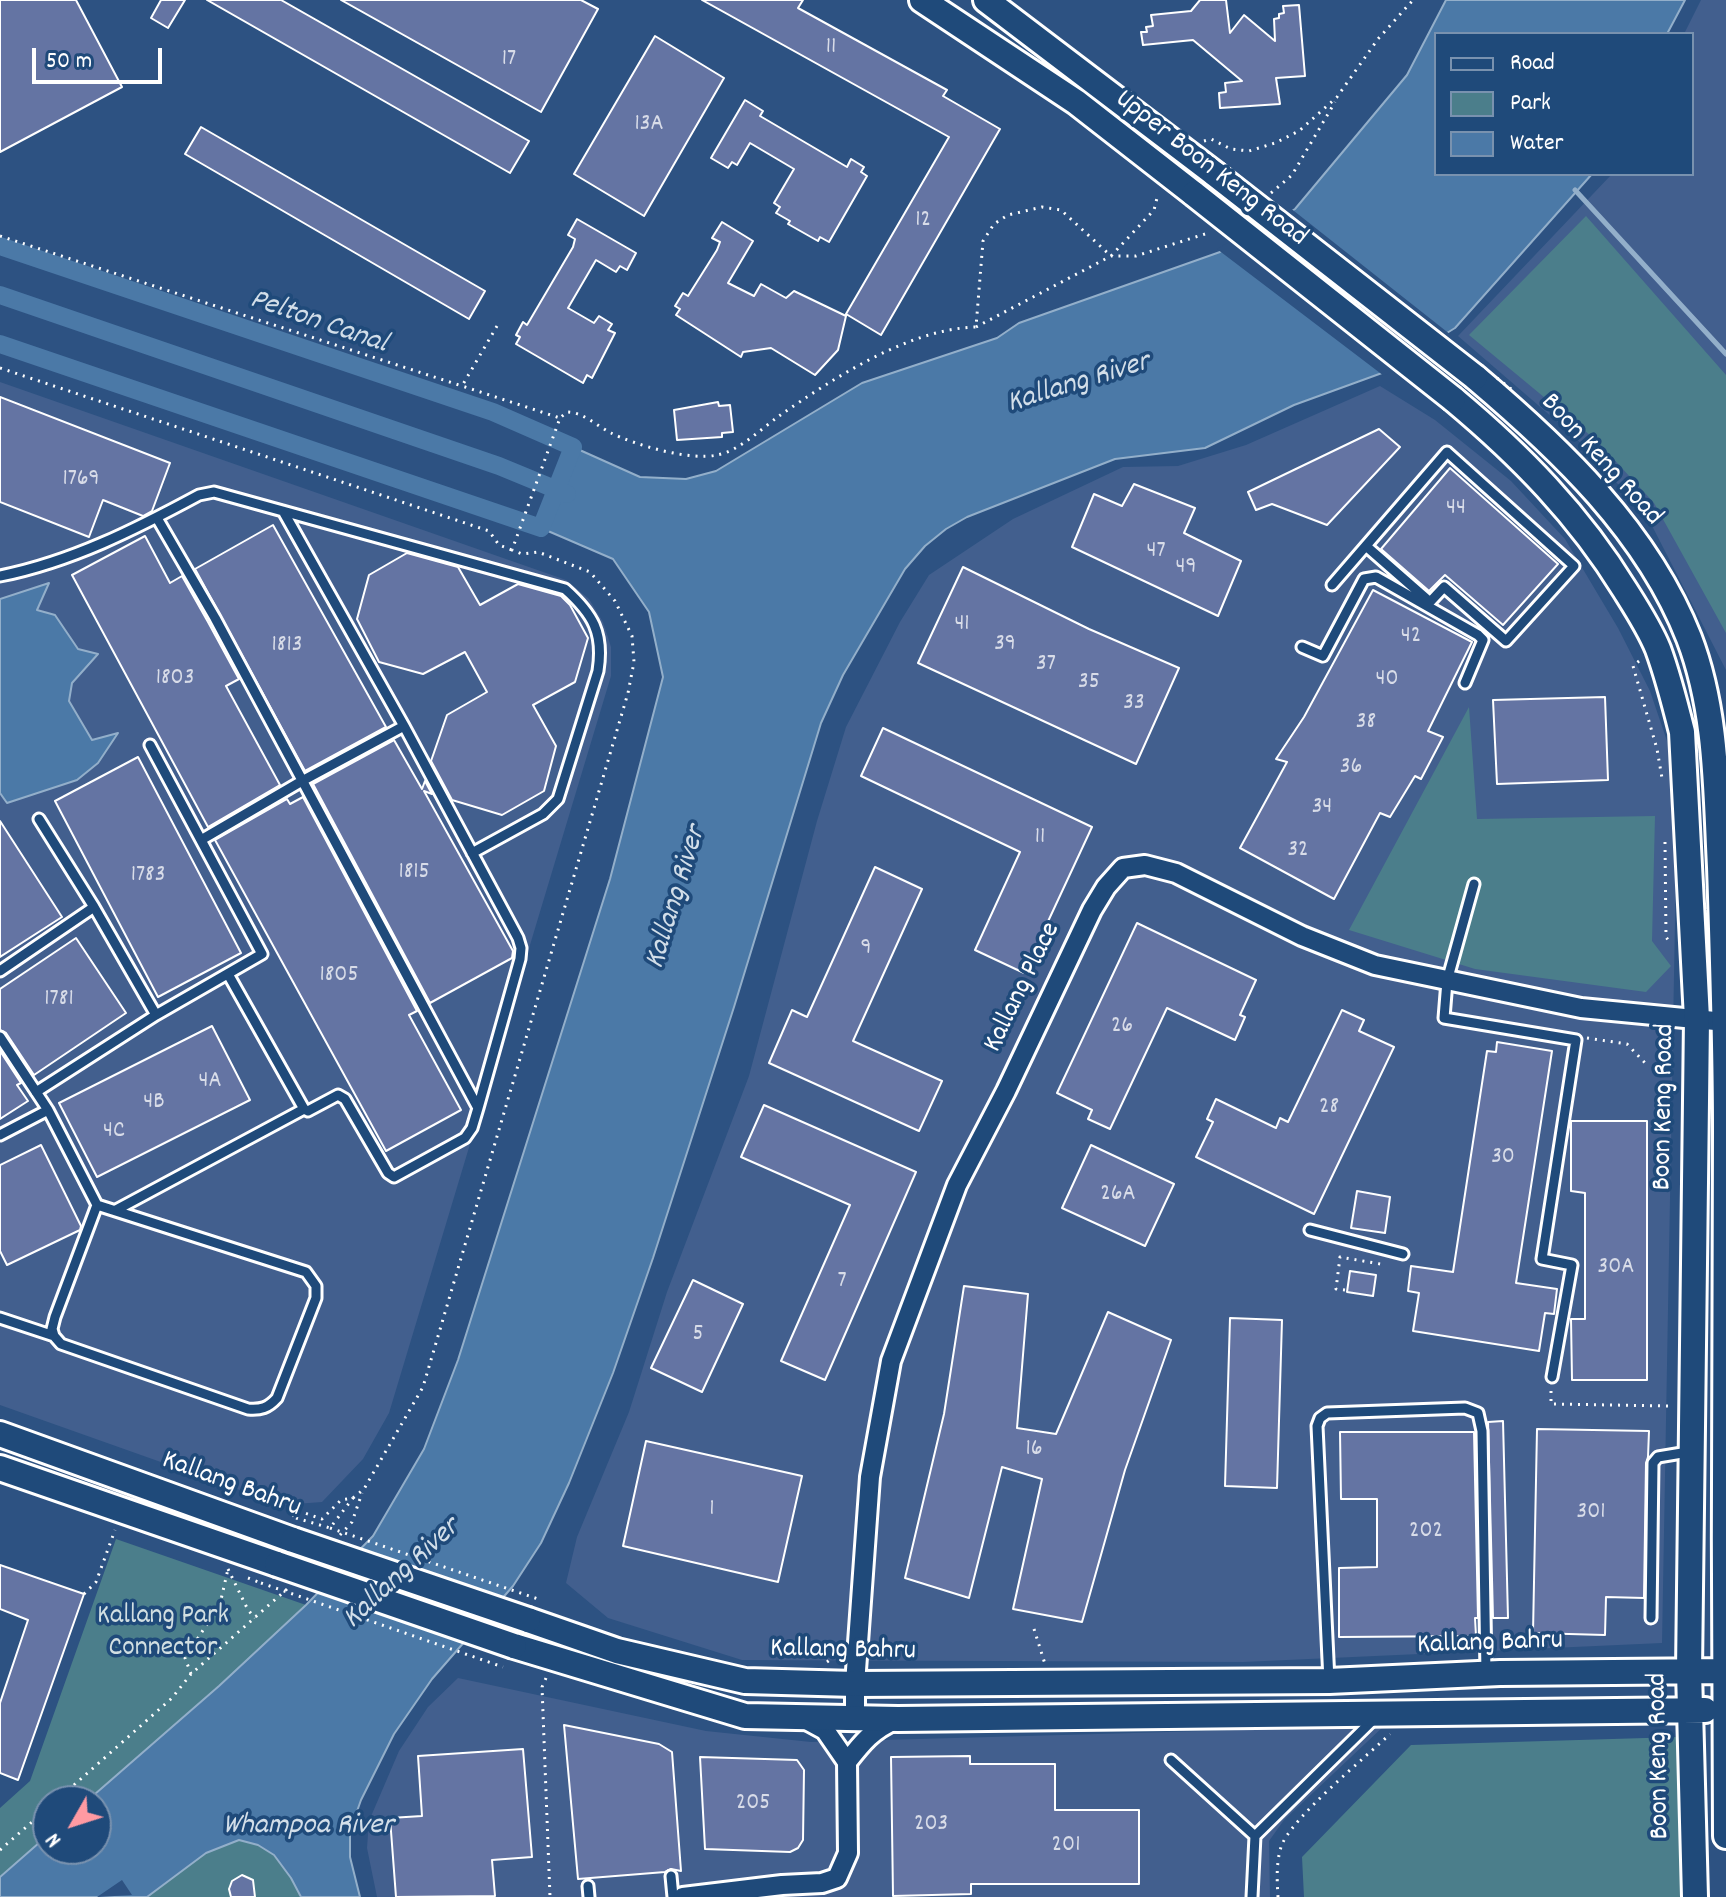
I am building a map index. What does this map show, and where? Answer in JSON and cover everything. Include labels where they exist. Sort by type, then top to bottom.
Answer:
[{"type":"main road","name":"Upper Boon Keng Road","points":[[922,0],[1076,102],[1453,399]]},
{"type":"main road","name":"Upper Boon Keng Road","points":[[986,0],[1475,377]]},
{"type":"main road","name":"Boon Keng Road","points":[[1475,377],[1564,457],[1639,546],[1666,591],[1688,637],[1702,681],[1721,781],[1726,1022],[1726,1836]]},
{"type":"main road","name":"Boon Keng Road","points":[[1453,399],[1538,476],[1580,523],[1609,563],[1657,646],[1682,732],[1697,1019],[1689,1671],[1695,1897]]},
{"type":"main road","name":"Kallang Bahru","points":[[0,1434],[533,1610],[617,1651],[745,1681],[855,1684],[1329,1681],[1486,1674],[1725,1671]]},
{"type":"main road","name":"Kallang Bahru","points":[[0,1468],[269,1574],[509,1656],[745,1716],[1386,1722],[1725,1709]]},
{"type":"street","name":"Kallang Place","points":[[855,1717],[871,1468],[891,1361],[957,1185],[1006,1091],[1092,910],[1123,868],[1134,865],[1176,873],[1302,936],[1375,965],[1577,1007],[1726,1022]]},
{"type":"street","points":[[683,1897],[822,1883],[837,1878],[848,1853],[847,1762],[825,1730],[800,1717]]},
{"type":"street","points":[[847,1762],[866,1738],[898,1719]]},
{"type":"lane","points":[[1332,585],[1447,452],[1574,566],[1506,641],[1444,587],[1430,602],[1366,546]]},
{"type":"lane","points":[[0,576],[82,553],[207,492],[565,589],[583,605],[595,626],[602,649],[558,799],[543,814],[472,853]]},
{"type":"lane","points":[[116,1210],[304,1109],[308,1111],[341,1095],[388,1173],[394,1177],[465,1138],[472,1128],[478,1108],[521,948],[404,726],[283,511]]},
{"type":"lane","points":[[157,518],[215,618],[478,1108]]},
{"type":"lane","points":[[1302,647],[1323,656],[1364,579],[1376,577],[1483,640],[1465,683]]},
{"type":"lane","points":[[201,840],[404,726]]},
{"type":"lane","points":[[36,1092],[156,1015],[263,952],[150,745]]},
{"type":"lane","points":[[39,819],[156,1015]]},
{"type":"lane","points":[[1474,884],[1447,981],[1444,1018],[1576,1040],[1542,1259],[1572,1265],[1552,1377]]},
{"type":"lane","points":[[0,971],[94,907]]},
{"type":"lane","points":[[228,974],[304,1109]]},
{"type":"lane","points":[[0,1037],[48,1110],[97,1205],[55,1317],[54,1336],[61,1344],[248,1409],[260,1410],[271,1405],[277,1398],[316,1298],[312,1278],[306,1272],[97,1205]]},
{"type":"lane","points":[[0,1135],[48,1110]]},
{"type":"lane","points":[[1310,1230],[1403,1254]]},
{"type":"lane","points":[[0,1318],[54,1336]]},
{"type":"lane","points":[[1329,1681],[1317,1426],[1320,1418],[1327,1413],[1465,1408],[1478,1413],[1482,1431],[1486,1674]]},
{"type":"lane","points":[[1651,1618],[1653,1463],[1658,1457],[1692,1452]]},
{"type":"lane","points":[[1252,1897],[1255,1836],[1386,1722]]},
{"type":"lane","points":[[1171,1760],[1255,1836]]},
{"type":"lane","points":[[671,1876],[673,1897]]},
{"type":"lane","points":[[588,1886],[589,1897]]},
{"type":"path","points":[[1198,142],[1211,139],[1231,149],[1249,151],[1299,131],[1337,97],[1378,39],[1413,0]]},
{"type":"path","points":[[516,539],[560,418],[567,412],[575,412],[612,433],[672,453],[716,455],[733,449],[854,368],[941,330],[976,327],[1111,256],[1154,210],[1159,190]]},
{"type":"path","points":[[976,327],[983,241],[994,224],[1008,215],[1042,207],[1061,210],[1111,256]]},
{"type":"path","points":[[0,236],[560,418]]},
{"type":"path","points":[[462,386],[497,326]]},
{"type":"path","points":[[0,368],[489,531],[499,545],[512,550]]},
{"type":"path","points":[[1642,658],[1633,666],[1664,785]]},
{"type":"path","points":[[1665,831],[1666,937],[1676,950]]},
{"type":"path","points":[[1577,1007],[1576,1037],[1627,1044],[1646,1064]]},
{"type":"path","points":[[1345,1290],[1336,1289],[1340,1257],[1388,1265]]},
{"type":"path","points":[[1552,1377],[1551,1404],[1678,1405]]},
{"type":"path","points":[[364,1489],[330,1528],[533,1610]]},
{"type":"path","points":[[292,1528],[299,1511],[322,1519],[341,1500],[353,1498]]},
{"type":"path","points":[[84,1594],[96,1582],[116,1528]]},
{"type":"path","points":[[74,1785],[172,1698],[191,1674],[185,1658],[220,1604],[228,1569],[255,1618]]},
{"type":"path","points":[[269,1574],[509,1656]]},
{"type":"path","points":[[1034,1629],[1045,1666]]},
{"type":"path","points":[[826,1663],[845,1642]]},
{"type":"path","points":[[547,1676],[542,1687],[550,1897]]},
{"type":"path","points":[[1278,1897],[1277,1869],[1281,1846],[1293,1826],[1386,1722]]},
{"type":"path","points":[[0,1850],[32,1822]]},
{"type":"shaded area","points":[[1701,0],[1726,0],[1726,670],[1647,516],[1575,437],[1458,336],[1610,176],[1694,176],[1694,32],[1685,32]]},
{"type":"shaded area","points":[[0,382],[566,580],[589,599],[603,622],[611,647],[611,676],[389,1413],[363,1459],[322,1502],[282,1505],[0,1405]]},
{"type":"shaded area","points":[[1380,386],[1435,420],[1511,481],[1565,539],[1618,628],[1650,691],[1668,744],[1676,864],[1662,1643],[1243,1662],[742,1660],[608,1618],[566,1583],[577,1537],[629,1412],[667,1292],[749,1076],[817,821],[846,727],[900,622],[929,575],[1013,519],[1123,467],[1178,466],[1246,445]]},
{"type":"shaded area","points":[[458,1678],[706,1731],[811,1742],[1384,1726],[1284,1820],[1269,1841],[1270,1897],[377,1897],[367,1848],[369,1821],[399,1751],[428,1707]]},
{"type":"green space","points":[[1586,216],[1726,375],[1726,633],[1654,503],[1597,441],[1469,335]]},
{"type":"green space","points":[[1469,707],[1477,819],[1655,816],[1652,941],[1671,966],[1646,992],[1475,969],[1349,930]]},
{"type":"green space","name":"Kallang Park Connector","points":[[116,1539],[306,1605],[105,1785],[32,1785],[32,1849],[0,1877],[0,1808],[30,1781]]},
{"type":"green space","points":[[1679,1737],[1686,1897],[1304,1897],[1302,1857],[1411,1745]]},
{"type":"green space","points":[[239,1840],[260,1846],[278,1859],[301,1897],[147,1897],[206,1853]]},
{"type":"water","points":[[1446,0],[1685,0],[1668,32],[1434,32],[1434,176],[1590,176],[1455,328],[1382,373],[1294,405],[1205,448],[1115,459],[967,517],[925,546],[905,569],[843,675],[821,723],[653,1258],[613,1373],[569,1483],[541,1543],[513,1586],[432,1679],[394,1734],[361,1800],[350,1831],[350,1857],[360,1897],[301,1897],[274,1855],[258,1845],[239,1840],[206,1853],[147,1897],[0,1897],[0,1877],[32,1849],[32,1865],[112,1865],[112,1785],[105,1785],[219,1686],[306,1605],[373,1536],[424,1449],[458,1360],[610,879],[663,677],[649,612],[613,559],[541,528],[573,447],[640,477],[686,479],[716,471],[862,383],[997,338],[1019,323],[1220,252],[1295,209],[1407,75]]},
{"type":"water","points":[[49,583],[37,610],[55,615],[78,649],[98,654],[72,683],[69,701],[92,740],[118,733],[98,763],[77,780],[7,803],[0,793],[0,599]]},
{"type":"pier","points":[[1289,207],[1451,335],[1384,376],[1217,249]]},
{"type":"pier","points":[[122,1880],[132,1895],[97,1897]]},
{"type":"building","points":[[0,0],[76,0],[122,87],[0,152]]},
{"type":"building","points":[[161,0],[185,0],[168,28],[151,18]]},
{"type":"building","points":[[207,0],[281,0],[529,141],[510,173]]},
{"type":"building","points":[[341,0],[581,0],[598,9],[541,112]]},
{"type":"building","points":[[702,0],[803,0],[798,8],[947,90],[943,96],[1000,129],[881,335],[846,314],[949,137]]},
{"type":"building","points":[[1200,0],[1226,0],[1230,33],[1244,15],[1275,41],[1274,19],[1284,13],[1283,6],[1299,5],[1305,76],[1276,78],[1280,104],[1220,108],[1219,93],[1226,92],[1225,83],[1242,81],[1193,40],[1143,45],[1141,32],[1147,32],[1146,27],[1153,26],[1151,15],[1191,11]]},
{"type":"building","points":[[655,36],[724,78],[644,216],[574,174]]},
{"type":"building","points":[[745,100],[763,111],[760,116],[847,167],[851,159],[864,167],[861,172],[867,176],[829,242],[820,237],[818,241],[788,224],[790,221],[776,213],[780,207],[774,203],[794,169],[750,143],[737,165],[732,162],[728,168],[711,158]]},
{"type":"building","points":[[201,127],[485,291],[469,319],[185,154]]},
{"type":"building","points":[[577,219],[636,253],[627,270],[620,266],[616,272],[596,260],[568,308],[594,323],[599,316],[612,324],[608,330],[615,333],[592,378],[587,375],[583,383],[516,344],[520,337],[516,335],[523,322],[527,325],[573,247],[575,239],[568,235]]},
{"type":"building","points":[[722,222],[753,241],[728,283],[754,296],[761,284],[786,298],[794,291],[846,316],[838,350],[815,375],[771,348],[743,352],[741,357],[676,315],[680,309],[675,306],[683,293],[688,296],[717,250],[720,242],[712,238]]},
{"type":"building","points":[[0,397],[170,463],[152,511],[143,516],[103,500],[89,537],[0,502]]},
{"type":"building","points":[[718,402],[719,406],[730,405],[733,432],[722,433],[722,437],[677,440],[674,410]]},
{"type":"building","points":[[1379,429],[1400,447],[1327,525],[1272,504],[1256,510],[1248,492]]},
{"type":"building","points":[[1450,468],[1558,564],[1503,625],[1445,575],[1429,591],[1381,549]]},
{"type":"building","points":[[1134,484],[1195,508],[1184,533],[1241,561],[1218,616],[1072,547],[1094,494],[1122,506]]},
{"type":"building","points":[[273,525],[386,727],[305,771],[195,569]]},
{"type":"building","points":[[145,536],[170,583],[182,576],[239,679],[226,686],[280,785],[208,827],[72,575]]},
{"type":"building","points":[[407,553],[458,567],[480,605],[518,584],[561,596],[570,605],[588,638],[575,682],[533,705],[556,746],[544,791],[502,815],[452,800],[431,761],[447,715],[487,692],[465,652],[423,674],[379,662],[357,619],[369,575]]},
{"type":"building","points":[[963,567],[1089,629],[1179,668],[1136,764],[918,663]]},
{"type":"building","points":[[1373,590],[1472,642],[1428,731],[1443,737],[1421,779],[1415,776],[1390,817],[1380,813],[1334,899],[1240,848],[1287,762],[1276,759],[1304,717]]},
{"type":"building","points":[[1605,697],[1608,780],[1497,784],[1493,700]]},
{"type":"building","points":[[883,728],[1092,827],[1024,973],[975,950],[1020,852],[861,776]]},
{"type":"building","points":[[394,740],[422,789],[425,781],[432,794],[424,791],[513,951],[512,958],[430,1003],[313,784]]},
{"type":"building","points":[[138,757],[241,953],[158,997],[55,801]]},
{"type":"building","points":[[303,797],[417,1011],[409,1015],[461,1110],[386,1151],[215,840],[287,799],[290,804]]},
{"type":"building","points":[[0,821],[62,917],[0,957]]},
{"type":"building","points":[[875,867],[922,889],[853,1041],[942,1081],[919,1131],[769,1063],[792,1010],[807,1017]]},
{"type":"building","points":[[1137,923],[1256,980],[1240,1015],[1245,1017],[1235,1040],[1167,1008],[1110,1129],[1088,1119],[1092,1110],[1057,1093]]},
{"type":"building","points":[[76,938],[126,1013],[34,1075],[6,1033],[0,1030],[0,989]]},
{"type":"building","points":[[1342,1010],[1364,1020],[1359,1031],[1394,1047],[1314,1214],[1196,1157],[1213,1122],[1207,1119],[1216,1099],[1276,1128],[1280,1118],[1288,1122]]},
{"type":"building","points":[[212,1026],[250,1100],[97,1177],[59,1103]]},
{"type":"building","points":[[1497,1042],[1552,1051],[1516,1283],[1557,1289],[1554,1314],[1545,1313],[1539,1351],[1413,1331],[1419,1293],[1408,1291],[1411,1266],[1453,1272],[1487,1051],[1496,1052]]},
{"type":"building","points":[[0,1051],[21,1083],[17,1085],[28,1101],[0,1119]]},
{"type":"building","points":[[764,1105],[916,1172],[825,1380],[781,1361],[850,1205],[741,1157]]},
{"type":"building","points":[[1571,1121],[1647,1121],[1647,1380],[1572,1380],[1571,1319],[1585,1319],[1585,1193],[1571,1191]]},
{"type":"building","points":[[41,1145],[81,1226],[80,1230],[7,1265],[0,1251],[0,1165]]},
{"type":"building","points":[[1091,1145],[1174,1184],[1145,1246],[1062,1208]]},
{"type":"building","points":[[1357,1191],[1390,1197],[1385,1233],[1351,1228]]},
{"type":"building","points":[[1350,1271],[1376,1275],[1373,1296],[1347,1292]]},
{"type":"building","points":[[693,1280],[743,1304],[702,1392],[651,1368]]},
{"type":"building","points":[[964,1286],[1028,1294],[1017,1428],[1056,1434],[1108,1312],[1171,1340],[1125,1470],[1082,1622],[1013,1609],[1042,1479],[1002,1467],[969,1598],[905,1578],[944,1414]]},
{"type":"building","points":[[1230,1318],[1282,1320],[1277,1488],[1225,1486]]},
{"type":"building","points":[[1503,1421],[1508,1618],[1493,1618],[1488,1422]]},
{"type":"building","points":[[1537,1429],[1649,1431],[1644,1598],[1606,1597],[1605,1635],[1533,1633]]},
{"type":"building","points":[[1340,1432],[1474,1432],[1476,1636],[1339,1637],[1339,1568],[1377,1567],[1377,1499],[1341,1499]]},
{"type":"building","points":[[646,1441],[802,1476],[778,1582],[623,1546]]},
{"type":"building","points":[[0,1565],[84,1594],[18,1780],[0,1773],[0,1703],[28,1620],[0,1609]]},
{"type":"building","points":[[564,1725],[659,1744],[672,1752],[681,1871],[671,1869],[578,1879]]},
{"type":"building","points":[[523,1749],[532,1857],[492,1860],[495,1896],[396,1897],[390,1818],[422,1816],[418,1756]]},
{"type":"building","points":[[970,1756],[970,1764],[1055,1764],[1055,1810],[1139,1810],[1139,1884],[971,1884],[971,1894],[893,1896],[891,1757]]},
{"type":"building","points":[[700,1757],[797,1760],[804,1770],[803,1840],[798,1848],[790,1852],[705,1849]]},
{"type":"building","points":[[242,1875],[253,1880],[255,1897],[231,1897],[229,1889],[232,1881]]},
{"type":"waterway","points":[[1575,190],[1726,354]]},
{"type":"waterway","name":"Pelton Canal","points":[[0,246],[493,412],[573,447],[541,528],[0,344]]},
{"type":"waterway","name":"Pelton Canal","points":[[0,295],[499,466],[567,494]]},
{"type":"water label","name":"Kallang River","points":[[1079,385]]},
{"type":"water label","name":"Kallang River","points":[[678,898]]},
{"type":"water label","name":"Kallang River","points":[[403,1575]]},
{"type":"water label","name":"Whampoa River","points":[[308,1828]]}]
